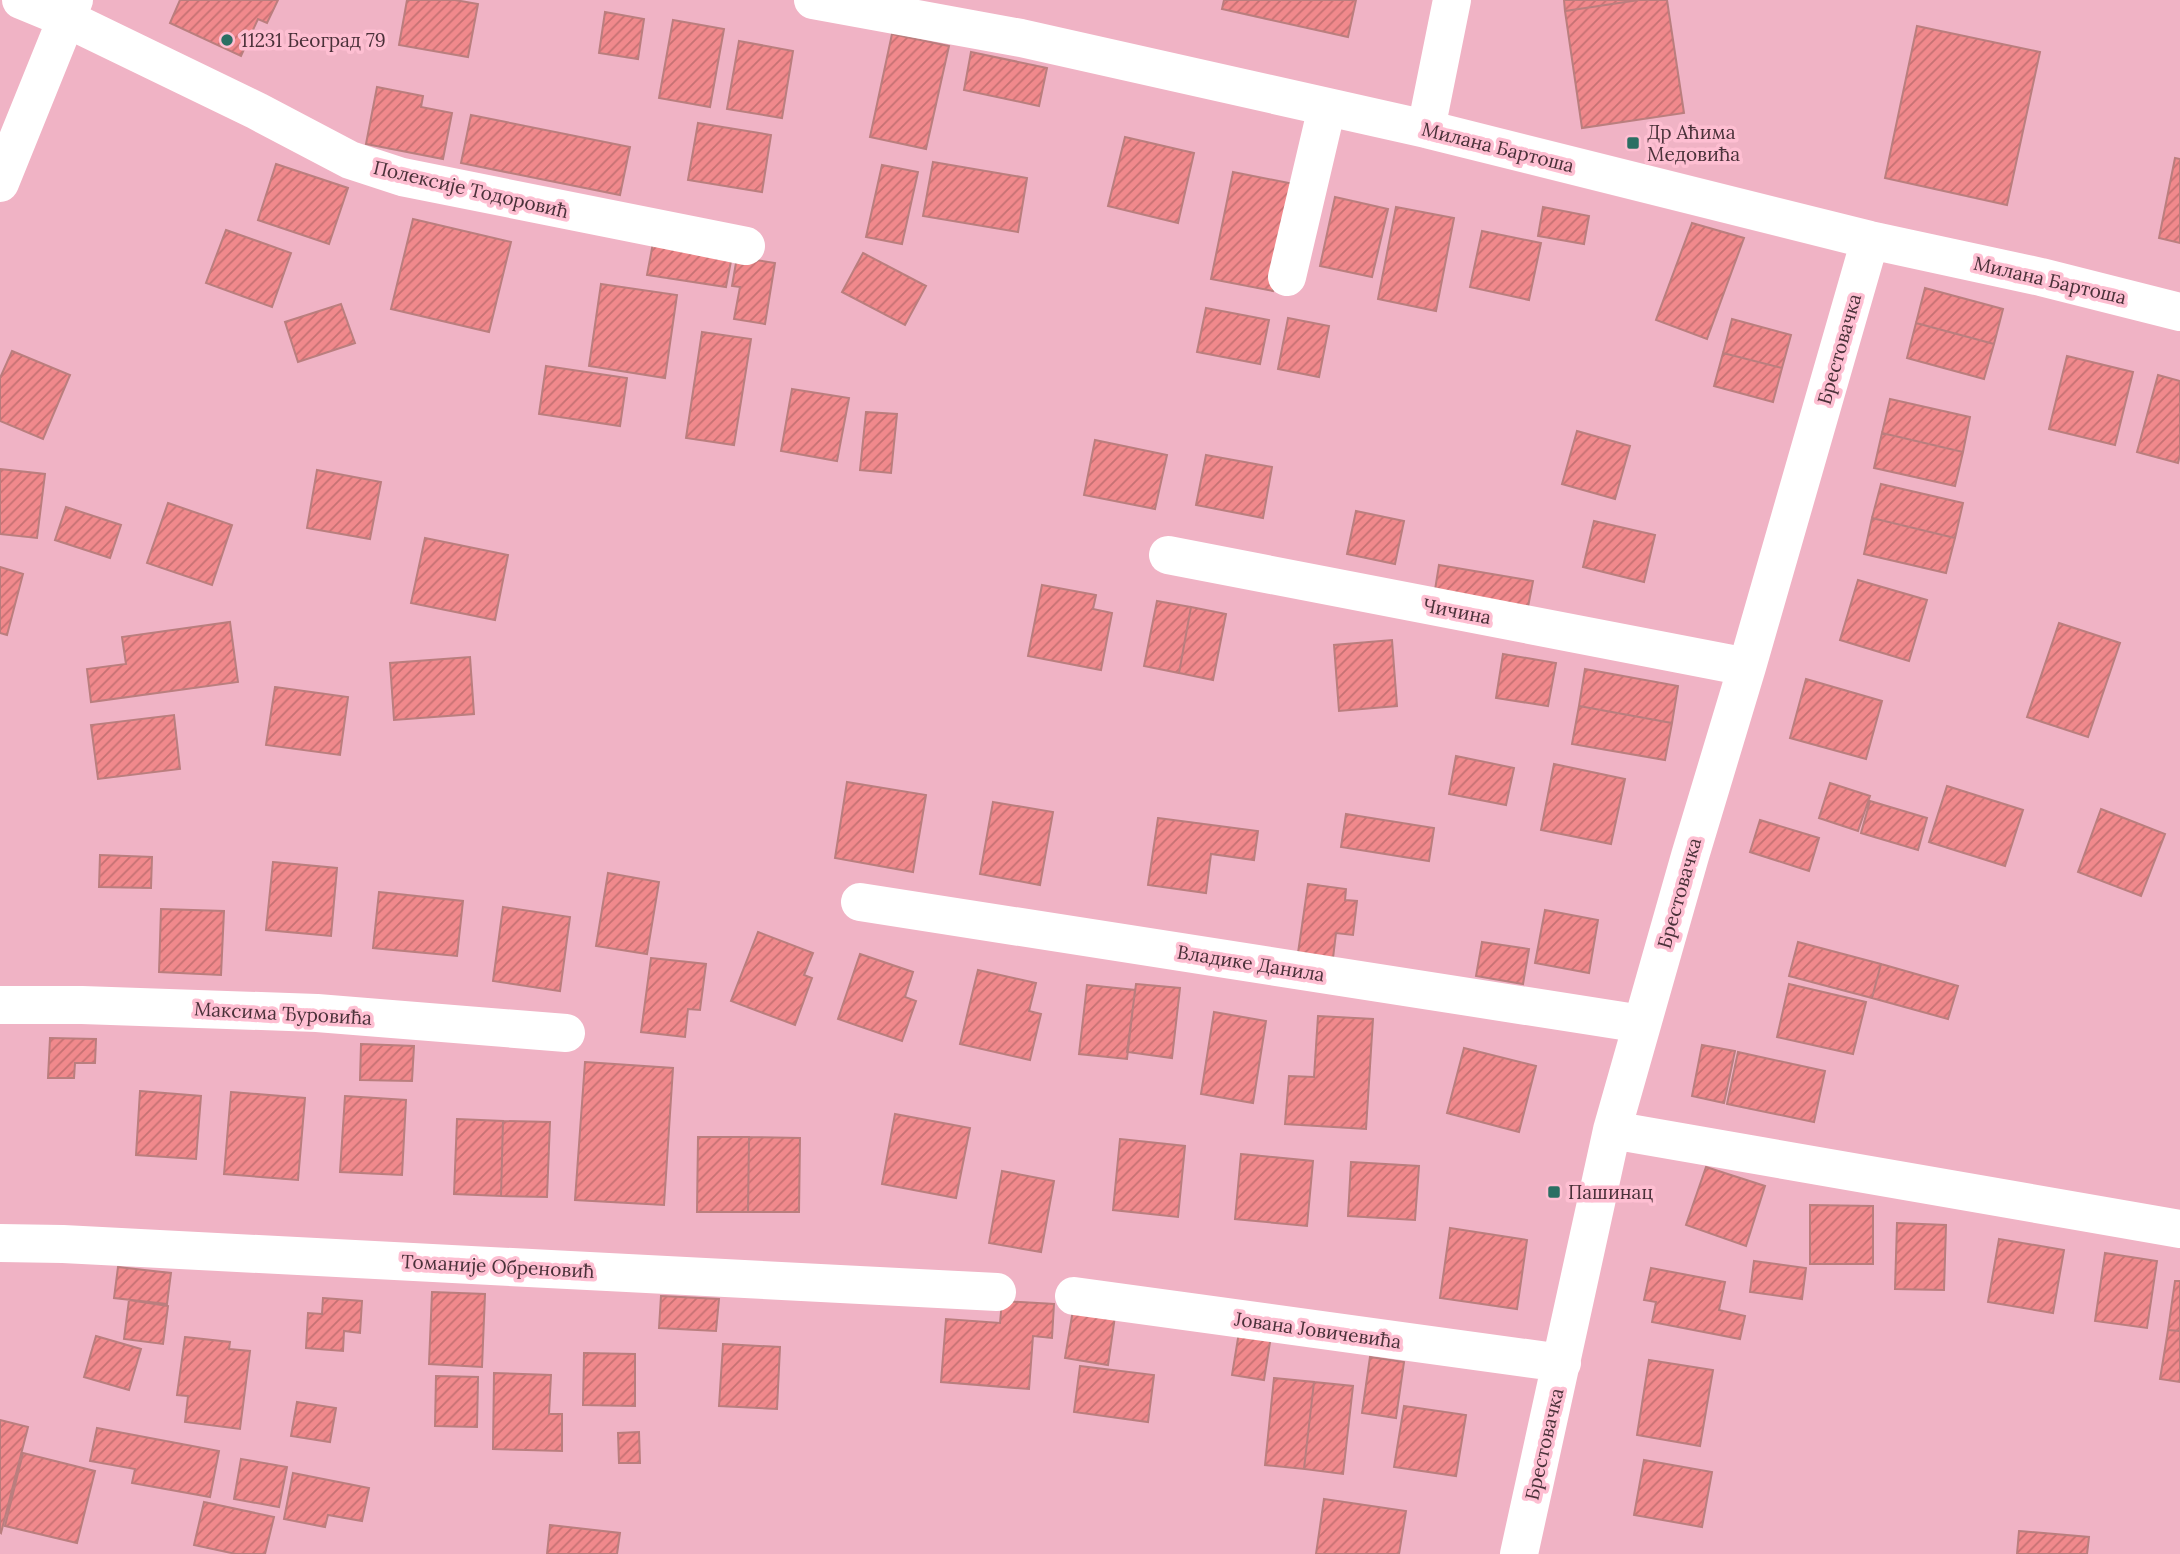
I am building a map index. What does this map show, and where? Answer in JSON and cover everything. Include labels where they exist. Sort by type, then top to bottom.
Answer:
[{"type":"street","name":"Полексије Тодоровић","points":[[21,0],[70,10],[350,160],[402,177],[746,246]]},
{"type":"street","name":"Милана Бартоша","points":[[813,0],[1021,38],[1426,129],[1870,240],[2067,283],[2180,312]]},
{"type":"street","points":[[1426,129],[1452,0]]},
{"type":"street","points":[[0,183],[70,10]]},
{"type":"street","points":[[1287,277],[1327,107]]},
{"type":"street","name":"Брестовачка","points":[[1519,1554],[1612,1129],[1870,240]]},
{"type":"street","name":"Чичина","points":[[1168,555],[1747,667]]},
{"type":"street","name":"Владике Данила","points":[[860,902],[1642,1024]]},
{"type":"street","name":"Максима Ђуровића","points":[[0,1005],[317,1013],[566,1033]]},
{"type":"street","points":[[1612,1129],[2180,1229]]},
{"type":"street","name":"Томаније Обреновић","points":[[0,1243],[64,1244],[997,1292]]},
{"type":"street","name":"Јована Јовичевића","points":[[1074,1296],[1562,1363]]},
{"type":"building","name":"11231 Београд 79","points":[[180,0],[278,0],[267,23],[258,19],[241,56],[170,23]]},
{"type":"building","points":[[407,0],[455,0],[478,4],[468,57],[399,45]]},
{"type":"building","points":[[1224,0],[1356,0],[1348,37],[1222,9]]},
{"type":"building","points":[[1564,0],[1639,0],[1565,11]]},
{"type":"building","points":[[1639,0],[1667,0],[1684,113],[1582,128],[1565,11]]},
{"type":"building","points":[[605,12],[644,19],[638,59],[599,53]]},
{"type":"building","points":[[673,20],[724,29],[710,107],[659,98]]},
{"type":"building","points":[[1917,26],[2040,52],[2007,205],[1885,178]]},
{"type":"building","points":[[892,34],[949,46],[926,149],[870,137]]},
{"type":"building","points":[[739,41],[793,51],[782,118],[727,109]]},
{"type":"building","points":[[971,52],[1047,68],[1039,106],[964,90]]},
{"type":"building","points":[[377,87],[423,96],[421,107],[452,113],[443,159],[366,144]]},
{"type":"building","points":[[471,115],[630,147],[620,195],[461,163]]},
{"type":"building","points":[[698,123],[771,135],[762,192],[688,180]]},
{"type":"building","points":[[1125,137],[1194,153],[1178,223],[1108,206]]},
{"type":"building","points":[[2175,158],[2180,159],[2180,243],[2159,238]]},
{"type":"building","points":[[933,162],[1027,178],[1018,232],[923,216]]},
{"type":"building","points":[[276,164],[348,188],[329,244],[258,220]]},
{"type":"building","points":[[882,165],[918,172],[902,244],[866,237]]},
{"type":"building","points":[[1233,172],[1294,184],[1273,291],[1211,279]]},
{"type":"building","points":[[1335,197],[1388,209],[1372,277],[1320,266]]},
{"type":"building","points":[[1396,207],[1454,218],[1436,311],[1378,299]]},
{"type":"building","points":[[1543,207],[1589,216],[1584,244],[1538,236]]},
{"type":"building","points":[[413,219],[511,242],[489,332],[391,309]]},
{"type":"building","points":[[1692,223],[1744,238],[1707,339],[1656,320]]},
{"type":"building","points":[[226,230],[291,253],[272,307],[206,283]]},
{"type":"building","points":[[1482,231],[1541,243],[1529,300],[1470,287]]},
{"type":"building","points":[[653,243],[732,256],[726,287],[647,275]]},
{"type":"building","points":[[863,253],[926,286],[905,325],[842,292]]},
{"type":"building","points":[[737,257],[775,263],[765,324],[734,319],[740,287],[732,286]]},
{"type":"building","points":[[601,284],[677,295],[665,378],[589,366]]},
{"type":"building","points":[[1925,288],[2003,309],[1994,344],[1916,323]]},
{"type":"building","points":[[341,304],[355,343],[298,362],[285,322]]},
{"type":"building","points":[[1206,308],[1269,320],[1260,364],[1197,352]]},
{"type":"building","points":[[1288,318],[1329,326],[1319,377],[1278,369]]},
{"type":"building","points":[[1732,319],[1791,335],[1782,368],[1723,353]]},
{"type":"building","points":[[1916,323],[1994,344],[1984,379],[1907,358]]},
{"type":"building","points":[[702,332],[751,339],[734,445],[686,438]]},
{"type":"building","points":[[12,351],[70,375],[43,439],[0,421],[0,378]]},
{"type":"building","points":[[1723,353],[1782,368],[1773,402],[1714,386]]},
{"type":"building","points":[[2067,356],[2133,372],[2115,445],[2049,429]]},
{"type":"building","points":[[546,366],[627,378],[620,426],[539,414]]},
{"type":"building","points":[[2158,375],[2180,381],[2178,463],[2137,452]]},
{"type":"building","points":[[792,389],[849,398],[837,461],[781,451]]},
{"type":"building","points":[[1890,399],[1970,417],[1963,452],[1882,433]]},
{"type":"building","points":[[866,412],[897,414],[891,473],[860,470]]},
{"type":"building","points":[[1577,431],[1630,446],[1615,499],[1562,484]]},
{"type":"building","points":[[1882,433],[1963,452],[1955,486],[1874,468]]},
{"type":"building","points":[[1095,440],[1167,455],[1155,509],[1084,495]]},
{"type":"building","points":[[1206,455],[1272,467],[1263,518],[1196,505]]},
{"type":"building","points":[[0,469],[45,474],[37,538],[0,534]]},
{"type":"building","points":[[317,470],[381,482],[370,539],[307,528]]},
{"type":"building","points":[[1881,484],[1963,503],[1955,538],[1872,518]]},
{"type":"building","points":[[168,503],[232,525],[212,585],[147,563]]},
{"type":"building","points":[[66,507],[121,525],[110,558],[55,540]]},
{"type":"building","points":[[1356,511],[1404,521],[1395,564],[1347,554]]},
{"type":"building","points":[[1872,518],[1955,538],[1946,573],[1864,554]]},
{"type":"building","points":[[1594,521],[1655,535],[1644,582],[1583,567]]},
{"type":"building","points":[[425,538],[508,555],[495,620],[411,603]]},
{"type":"building","points":[[1439,565],[1533,581],[1527,612],[1434,596]]},
{"type":"building","points":[[0,567],[23,574],[7,635],[0,633]]},
{"type":"building","points":[[1858,580],[1927,600],[1909,661],[1840,640]]},
{"type":"building","points":[[1042,585],[1096,595],[1093,609],[1112,613],[1101,670],[1028,656]]},
{"type":"building","points":[[1157,601],[1191,607],[1179,673],[1144,666]]},
{"type":"building","points":[[1191,607],[1226,614],[1213,680],[1179,673]]},
{"type":"building","points":[[230,622],[238,682],[91,702],[87,669],[126,664],[122,637]]},
{"type":"building","points":[[2059,623],[2120,643],[2088,737],[2027,717]]},
{"type":"building","points":[[1392,640],[1397,706],[1339,711],[1334,645]]},
{"type":"building","points":[[1503,654],[1556,663],[1548,706],[1496,698]]},
{"type":"building","points":[[470,657],[474,714],[394,720],[390,663]]},
{"type":"building","points":[[1585,669],[1678,686],[1672,723],[1579,706]]},
{"type":"building","points":[[1806,679],[1882,701],[1866,759],[1790,738]]},
{"type":"building","points":[[275,687],[348,697],[340,755],[266,745]]},
{"type":"building","points":[[1579,706],[1672,723],[1665,760],[1572,744]]},
{"type":"building","points":[[174,715],[180,769],[98,779],[91,725]]},
{"type":"building","points":[[1456,756],[1514,768],[1506,805],[1449,794]]},
{"type":"building","points":[[1554,764],[1625,779],[1611,844],[1541,830]]},
{"type":"building","points":[[847,782],[926,795],[913,872],[835,858]]},
{"type":"building","points":[[1830,783],[1870,796],[1858,831],[1819,818]]},
{"type":"building","points":[[1947,786],[2023,810],[2005,866],[1929,842]]},
{"type":"building","points":[[1870,801],[1927,818],[1918,850],[1861,833]]},
{"type":"building","points":[[993,802],[1053,812],[1040,885],[980,874]]},
{"type":"building","points":[[2101,809],[2165,834],[2141,896],[2078,872]]},
{"type":"building","points":[[1346,814],[1434,828],[1429,861],[1341,847]]},
{"type":"building","points":[[1158,818],[1258,831],[1254,860],[1211,854],[1206,893],[1148,885]]},
{"type":"building","points":[[1760,820],[1819,838],[1809,871],[1750,852]]},
{"type":"building","points":[[100,855],[152,857],[151,888],[99,887]]},
{"type":"building","points":[[273,862],[337,868],[331,936],[266,930]]},
{"type":"building","points":[[608,873],[659,882],[647,954],[596,946]]},
{"type":"building","points":[[1308,884],[1346,889],[1345,900],[1357,901],[1353,935],[1336,933],[1333,958],[1298,953]]},
{"type":"building","points":[[379,892],[463,901],[457,956],[373,948]]},
{"type":"building","points":[[503,907],[570,917],[560,991],[493,981]]},
{"type":"building","points":[[161,909],[224,911],[221,975],[159,972]]},
{"type":"building","points":[[1545,910],[1598,920],[1589,973],[1535,963]]},
{"type":"building","points":[[758,932],[813,953],[804,975],[812,978],[795,1025],[731,1001]]},
{"type":"building","points":[[1482,942],[1529,949],[1523,984],[1476,976]]},
{"type":"building","points":[[1798,942],[1881,964],[1872,998],[1789,976]]},
{"type":"building","points":[[860,954],[913,972],[905,997],[916,1001],[902,1041],[838,1019]]},
{"type":"building","points":[[651,958],[706,964],[700,1010],[688,1009],[685,1037],[641,1032]]},
{"type":"building","points":[[1881,964],[1958,986],[1948,1019],[1872,998]]},
{"type":"building","points":[[978,970],[1036,983],[1029,1011],[1041,1014],[1030,1060],[960,1044]]},
{"type":"building","points":[[1136,984],[1180,988],[1172,1058],[1127,1052]]},
{"type":"building","points":[[1789,984],[1866,1002],[1853,1054],[1777,1037]]},
{"type":"building","points":[[1087,985],[1135,990],[1127,1059],[1079,1054]]},
{"type":"building","points":[[1214,1012],[1266,1021],[1253,1103],[1201,1094]]},
{"type":"building","points":[[1318,1016],[1373,1019],[1366,1129],[1285,1124],[1289,1076],[1314,1077]]},
{"type":"building","points":[[50,1038],[96,1039],[95,1063],[75,1063],[74,1078],[48,1078]]},
{"type":"building","points":[[361,1044],[414,1046],[412,1081],[360,1080]]},
{"type":"building","points":[[1702,1045],[1735,1051],[1724,1103],[1692,1096]]},
{"type":"building","points":[[1464,1048],[1536,1066],[1519,1132],[1447,1113]]},
{"type":"building","points":[[1738,1052],[1825,1071],[1814,1122],[1727,1104]]},
{"type":"building","points":[[585,1062],[673,1068],[664,1205],[575,1200]]},
{"type":"building","points":[[140,1091],[201,1096],[196,1159],[136,1155]]},
{"type":"building","points":[[231,1092],[305,1098],[298,1180],[224,1174]]},
{"type":"building","points":[[345,1096],[406,1100],[402,1175],[340,1172]]},
{"type":"building","points":[[895,1114],[970,1128],[956,1198],[882,1184]]},
{"type":"building","points":[[457,1119],[503,1121],[501,1196],[454,1194]]},
{"type":"building","points":[[503,1121],[550,1122],[547,1197],[501,1196]]},
{"type":"building","points":[[698,1137],[749,1137],[748,1212],[697,1212]]},
{"type":"building","points":[[749,1137],[800,1138],[799,1212],[748,1212]]},
{"type":"building","points":[[1120,1139],[1185,1146],[1178,1217],[1113,1210]]},
{"type":"building","points":[[1241,1154],[1313,1161],[1307,1226],[1235,1219]]},
{"type":"building","points":[[1351,1162],[1419,1166],[1415,1220],[1348,1216]]},
{"type":"building","points":[[1706,1167],[1765,1186],[1746,1246],[1686,1225]]},
{"type":"building","points":[[1002,1171],[1054,1181],[1041,1252],[989,1243]]},
{"type":"building","points":[[1810,1205],[1873,1206],[1873,1264],[1810,1264]]},
{"type":"building","points":[[1897,1223],[1946,1225],[1944,1290],[1895,1289]]},
{"type":"building","points":[[1450,1228],[1527,1240],[1517,1309],[1440,1298]]},
{"type":"building","points":[[1999,1239],[2064,1250],[2053,1313],[1988,1302]]},
{"type":"building","points":[[2105,1253],[2157,1261],[2147,1328],[2095,1321]]},
{"type":"building","points":[[1754,1261],[1806,1268],[1802,1299],[1750,1292]]},
{"type":"building","points":[[118,1267],[171,1273],[167,1304],[114,1298]]},
{"type":"building","points":[[1651,1268],[1725,1282],[1719,1310],[1745,1316],[1740,1339],[1652,1322],[1656,1302],[1644,1300]]},
{"type":"building","points":[[2175,1281],[2180,1281],[2180,1331],[2168,1330]]},
{"type":"building","points":[[432,1292],[485,1294],[482,1367],[429,1364]]},
{"type":"building","points":[[661,1296],[719,1299],[716,1331],[659,1328]]},
{"type":"building","points":[[323,1298],[362,1301],[360,1333],[344,1331],[343,1351],[306,1348],[308,1313],[322,1314]]},
{"type":"building","points":[[129,1300],[168,1306],[163,1344],[124,1339]]},
{"type":"building","points":[[1002,1301],[1054,1304],[1052,1338],[1033,1336],[1029,1389],[941,1382],[946,1319],[1000,1323]]},
{"type":"building","points":[[1073,1310],[1115,1316],[1108,1365],[1065,1358]]},
{"type":"building","points":[[2168,1330],[2180,1331],[2180,1382],[2160,1379]]},
{"type":"building","points":[[1239,1332],[1271,1336],[1264,1380],[1232,1375]]},
{"type":"building","points":[[96,1336],[141,1349],[129,1390],[84,1377]]},
{"type":"building","points":[[185,1337],[230,1342],[229,1349],[250,1351],[240,1429],[185,1422],[188,1396],[177,1395]]},
{"type":"building","points":[[723,1344],[780,1347],[777,1409],[719,1406]]},
{"type":"building","points":[[584,1353],[635,1354],[635,1406],[583,1405]]},
{"type":"building","points":[[1370,1357],[1404,1362],[1396,1418],[1362,1413]]},
{"type":"building","points":[[1649,1360],[1713,1370],[1700,1446],[1637,1435]]},
{"type":"building","points":[[1080,1366],[1154,1375],[1148,1422],[1074,1412]]},
{"type":"building","points":[[494,1373],[551,1375],[549,1414],[562,1414],[562,1451],[493,1449]]},
{"type":"building","points":[[436,1376],[478,1377],[477,1427],[435,1426]]},
{"type":"building","points":[[1274,1378],[1314,1382],[1304,1469],[1265,1465]]},
{"type":"building","points":[[1314,1382],[1353,1386],[1343,1474],[1304,1469]]},
{"type":"building","points":[[297,1402],[336,1408],[330,1442],[291,1436]]},
{"type":"building","points":[[1404,1406],[1466,1415],[1456,1476],[1394,1467]]},
{"type":"building","points":[[0,1420],[28,1427],[1,1533],[0,1532]]},
{"type":"building","points":[[97,1428],[219,1451],[210,1497],[132,1483],[135,1469],[90,1461]]},
{"type":"building","points":[[639,1432],[640,1463],[619,1463],[618,1433]]},
{"type":"building","points":[[23,1453],[95,1471],[77,1543],[5,1526]]},
{"type":"building","points":[[241,1459],[287,1467],[279,1507],[234,1499]]},
{"type":"building","points":[[1644,1460],[1712,1472],[1702,1527],[1634,1515]]},
{"type":"building","points":[[293,1473],[369,1488],[362,1521],[328,1515],[325,1527],[284,1519]]},
{"type":"building","points":[[1324,1499],[1406,1511],[1399,1554],[1316,1554]]},
{"type":"building","points":[[204,1502],[274,1517],[265,1554],[236,1554],[194,1545]]},
{"type":"building","points":[[550,1525],[620,1533],[617,1554],[547,1554]]},
{"type":"building","points":[[2019,1531],[2089,1537],[2087,1554],[2017,1554]]},
{"type":"place","name":"11231 Београд 79","points":[[227,40]]},
{"type":"place","name":"Др Аћима Медовића","points":[[1633,143]]},
{"type":"place","name":"Пашинац","points":[[1554,1192]]}]
